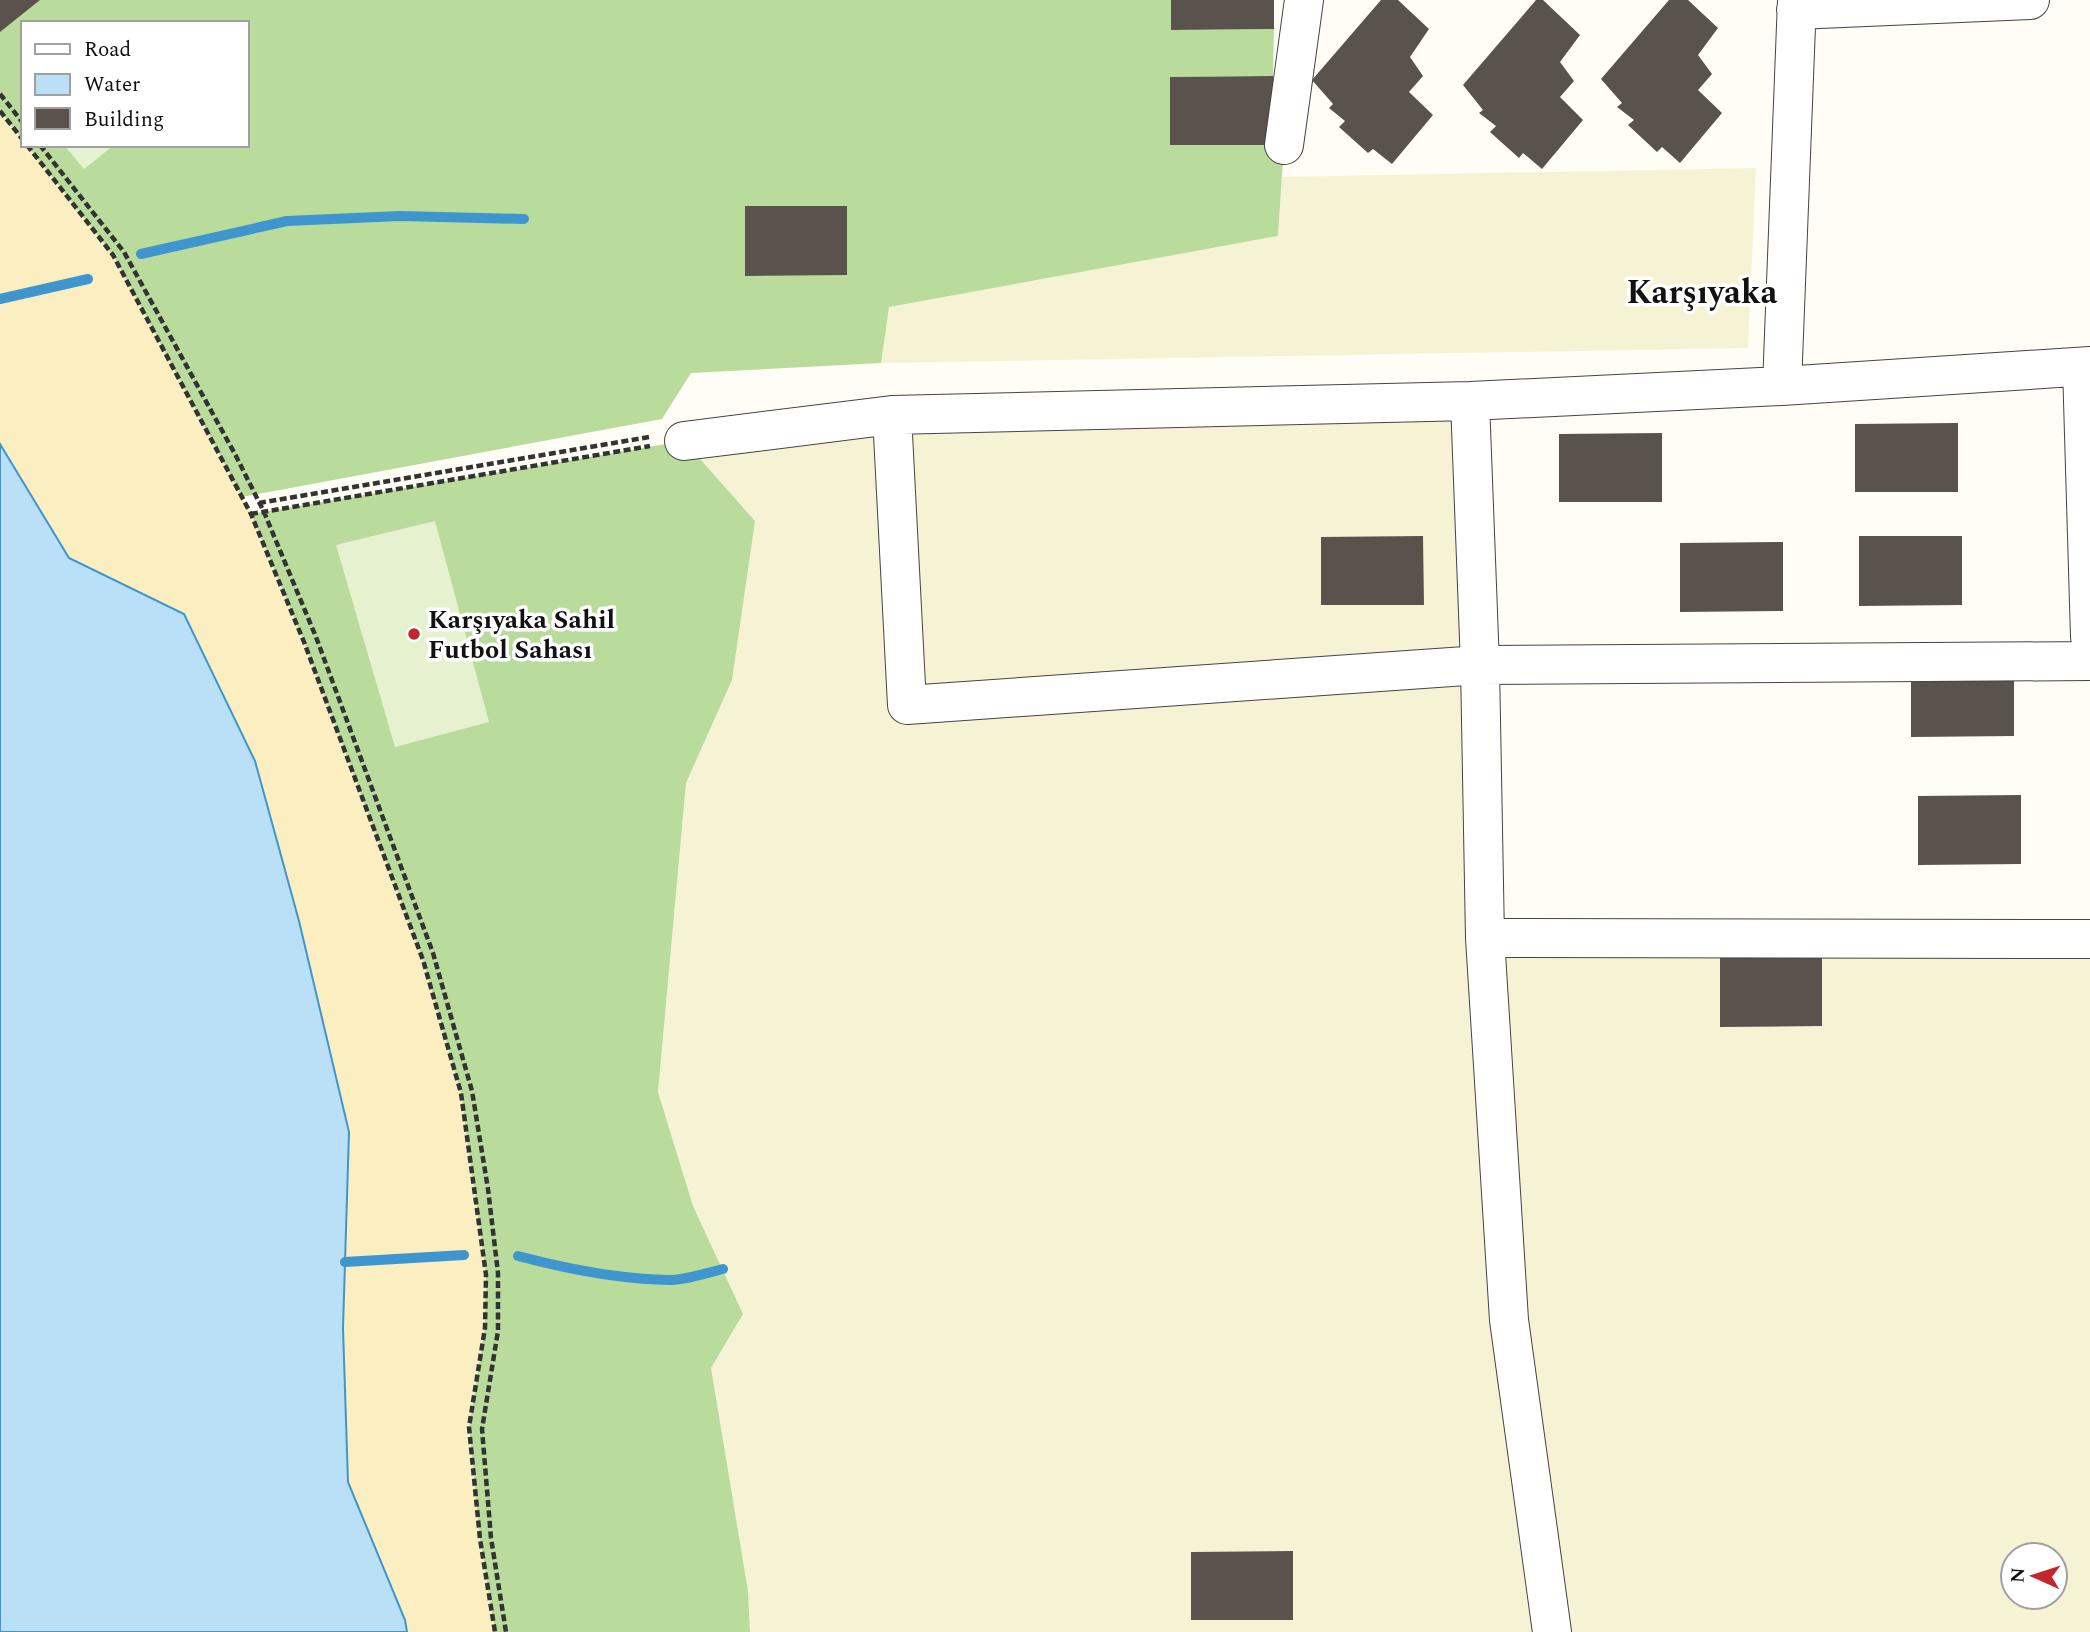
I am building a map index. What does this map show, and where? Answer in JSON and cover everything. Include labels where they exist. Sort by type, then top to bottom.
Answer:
[{"type":"street","points":[[1284,145],[1304,0]]},
{"type":"street","points":[[1782,386],[1796,5],[2030,0]]},
{"type":"street","points":[[684,440],[892,415],[1470,401],[1782,386],[2086,367],[2090,637]]},
{"type":"street","points":[[1470,401],[1480,665],[1485,938],[1508,1320],[1552,1632]]},
{"type":"street","points":[[892,415],[906,705],[1480,665],[2090,661]]},
{"type":"street","points":[[1485,938],[2090,939]]},
{"type":"path","points":[[0,94],[21,120]]},
{"type":"path","points":[[0,111],[21,137]]},
{"type":"path","points":[[29,147],[113,255],[251,514],[304,642],[423,960],[461,1093],[485,1275],[485,1328],[469,1427],[480,1539],[495,1632]]},
{"type":"path","points":[[42,147],[124,252],[264,512],[316,637],[433,953],[472,1091],[488,1188],[498,1273],[498,1331],[482,1429],[491,1538],[506,1632]]},
{"type":"path","points":[[259,503],[660,435],[684,440]]},
{"type":"path","points":[[251,514],[684,440]]},
{"type":"shaded area","points":[[1756,168],[1748,348],[881,363],[888,307],[1278,236],[1282,177]]},
{"type":"shaded area","points":[[1470,401],[1485,938],[2090,939],[2090,1632],[750,1632],[748,1591],[710,1368],[743,1314],[693,1206],[658,1092],[686,783],[732,680],[684,441]]},
{"type":"green space","points":[[0,0],[1171,0],[1172,30],[1274,29],[1273,76],[1170,77],[1170,145],[1284,145],[1278,236],[889,307],[881,363],[691,373],[662,419],[242,497],[113,255],[29,147],[248,147],[248,21],[21,21],[21,137],[0,111]]},
{"type":"green space","points":[[66,147],[112,147],[84,169]]},
{"type":"green space","points":[[684,441],[755,521],[732,680],[686,783],[658,1092],[693,1206],[743,1314],[711,1368],[748,1591],[750,1632],[495,1632],[480,1539],[469,1427],[484,1328],[486,1275],[304,642],[251,514]]},
{"type":"green space","name":"Karşıyaka Sahil Futbol Sahası","points":[[435,521],[489,722],[395,747],[336,545]]},
{"type":"sand","points":[[0,111],[21,137],[21,147],[29,147],[113,255],[251,514],[304,642],[423,960],[461,1093],[486,1275],[485,1328],[469,1427],[480,1539],[495,1632],[407,1632],[405,1620],[348,1482],[343,1328],[349,1132],[184,614],[69,558],[0,444]]},
{"type":"water","points":[[0,444],[69,558],[184,614],[255,761],[299,921],[349,1132],[343,1328],[348,1482],[405,1620],[407,1632],[0,1632]]},
{"type":"building","points":[[0,0],[40,0],[0,32]]},
{"type":"building","points":[[1171,0],[1274,0],[1274,29],[1171,30]]},
{"type":"building","points":[[1381,0],[1398,0],[1429,29],[1410,57],[1423,76],[1409,92],[1433,115],[1392,164],[1373,149],[1368,153],[1339,127],[1345,121],[1329,108],[1333,104],[1312,80]]},
{"type":"building","points":[[1536,0],[1543,0],[1580,35],[1560,62],[1574,81],[1560,97],[1583,120],[1542,169],[1523,153],[1519,158],[1490,132],[1496,126],[1479,113],[1483,110],[1463,85]]},
{"type":"building","points":[[1669,0],[1688,0],[1718,28],[1698,55],[1712,74],[1698,90],[1722,113],[1680,163],[1662,147],[1657,152],[1628,125],[1634,120],[1617,107],[1622,103],[1601,79]]},
{"type":"building","points":[[1273,76],[1273,145],[1170,145],[1170,77]]},
{"type":"building","points":[[745,206],[847,206],[847,275],[745,276]]},
{"type":"building","points":[[1958,423],[1958,492],[1855,492],[1855,424]]},
{"type":"building","points":[[1662,433],[1662,502],[1559,502],[1559,434]]},
{"type":"building","points":[[1423,536],[1424,605],[1321,605],[1321,537]]},
{"type":"building","points":[[1859,536],[1962,536],[1962,605],[1859,606]]},
{"type":"building","points":[[1783,542],[1783,611],[1680,612],[1680,543]]},
{"type":"building","points":[[1911,668],[2014,668],[2014,736],[1911,737]]},
{"type":"building","points":[[2021,795],[2021,864],[1918,865],[1918,796]]},
{"type":"building","points":[[1822,957],[1822,1026],[1720,1027],[1720,958]]},
{"type":"building","points":[[1293,1551],[1293,1620],[1191,1620],[1191,1552]]},
{"type":"waterway","points":[[141,254],[287,221],[400,216],[524,219]]},
{"type":"waterway","points":[[0,299],[88,279]]},
{"type":"waterway","points":[[345,1262],[464,1255]]},
{"type":"waterway","points":[[518,1256],[593,1273],[631,1278],[682,1279],[723,1269]]},
{"type":"place","name":"Karşıyaka Sahil Futbol Sahası","points":[[414,634]]},
{"type":"district","name":"Karşıyaka","points":[[1702,291]]}]
